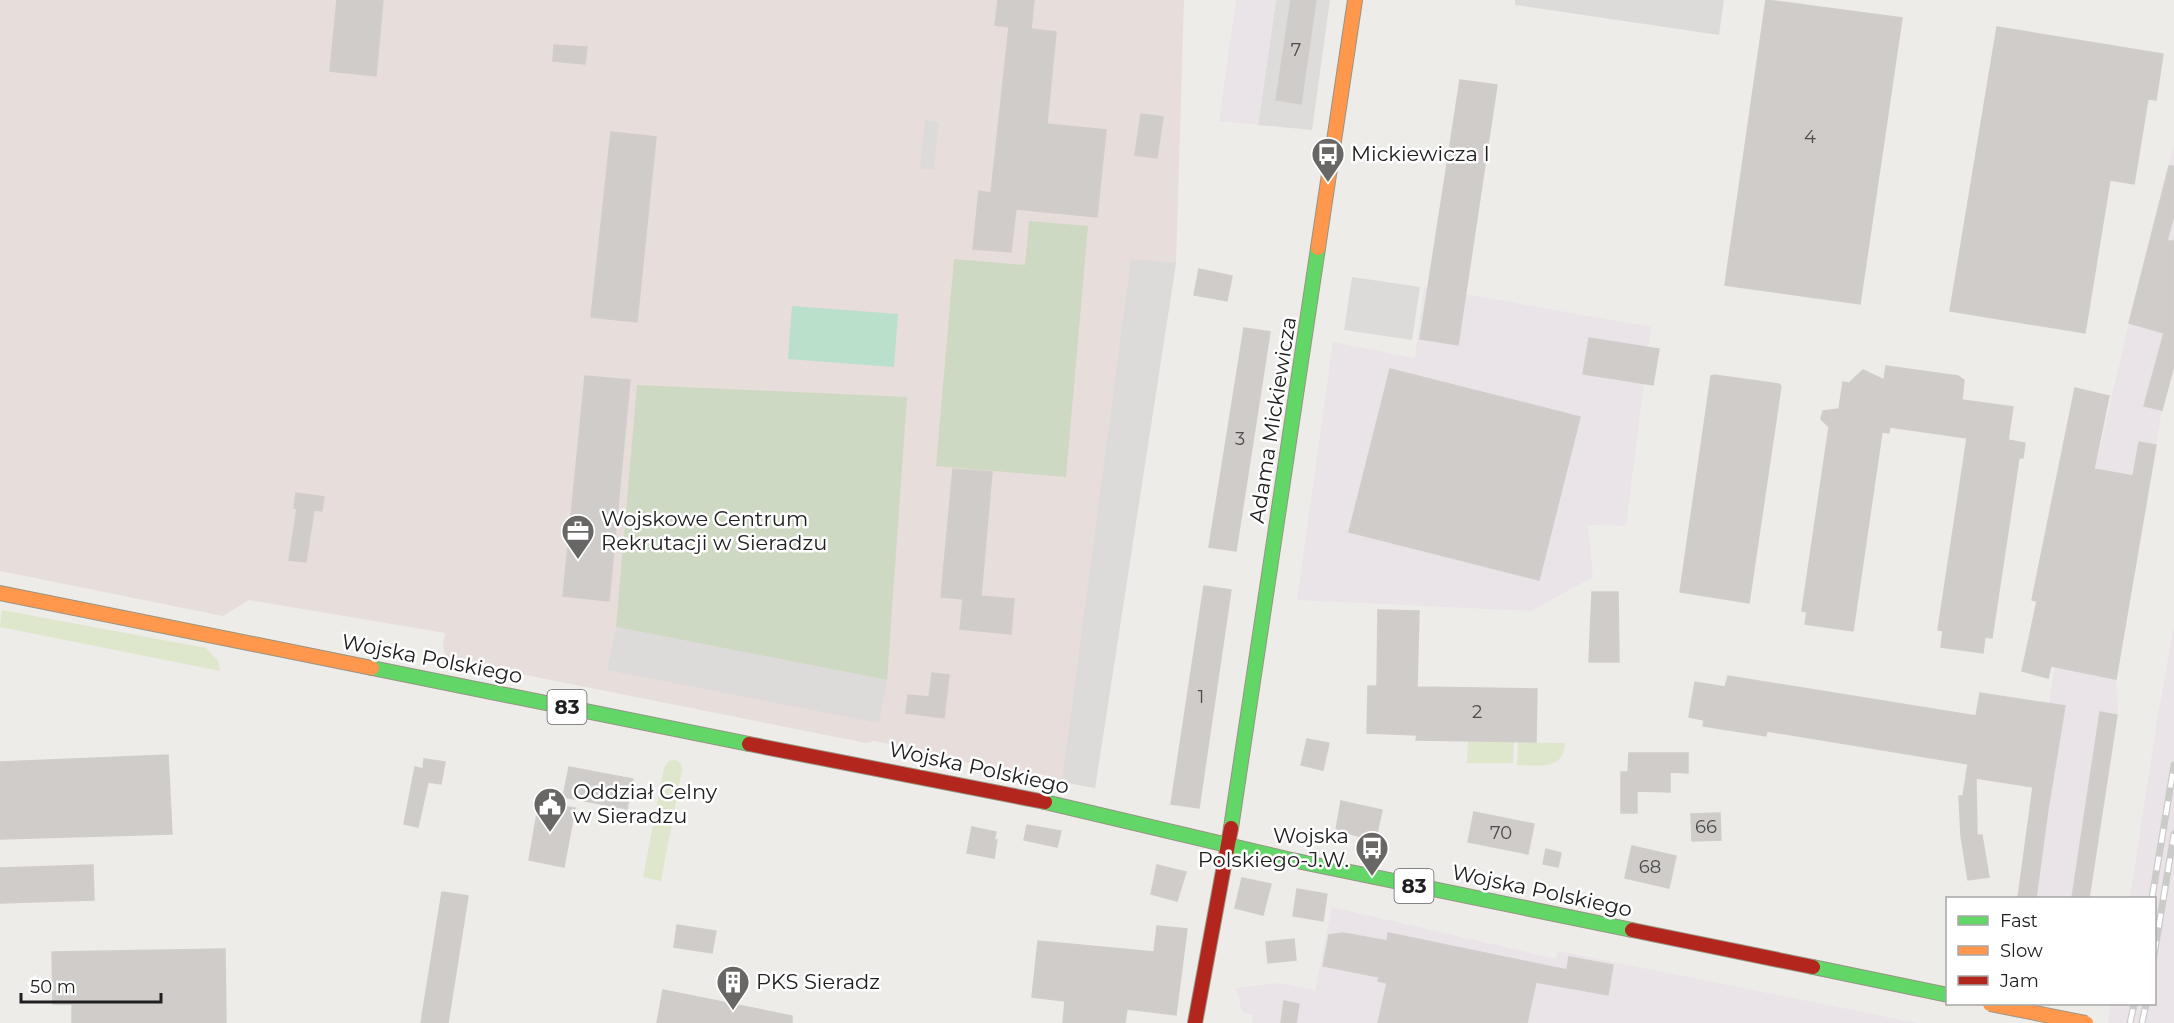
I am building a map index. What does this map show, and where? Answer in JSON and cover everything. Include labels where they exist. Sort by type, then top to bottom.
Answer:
[{"type":"main road","name":"Adama Mickiewicza","points":[[1195,1023],[1238,791],[1355,0]]},
{"type":"main road","name":"Wojska Polskiego","points":[[0,593],[1040,801],[1287,860],[1946,995]]},
{"type":"main road","points":[[1995,1005],[2086,1023]]},
{"type":"shaded area","points":[[0,0],[1184,0],[1176,263],[1095,788],[1057,781],[1050,776],[1028,772],[1017,773],[914,752],[905,747],[874,741],[866,743],[446,659],[443,645],[445,633],[249,600],[223,616],[0,571]]},
{"type":"shaded area","points":[[1236,0],[1276,0],[1258,125],[1219,121]]},
{"type":"shaded area","points":[[1276,0],[1330,0],[1312,130],[1258,125]]},
{"type":"shaded area","points":[[1515,0],[1724,0],[1719,35],[1515,5]]},
{"type":"shaded area","points":[[925,120],[939,122],[934,170],[920,168]]},
{"type":"shaded area","points":[[2174,144],[2174,365],[2162,410],[2116,679],[2118,708],[2089,897],[2018,897],[2030,807],[2049,809],[2052,786],[2036,783],[2055,667],[2095,469]]},
{"type":"shaded area","points":[[1131,259],[1176,263],[1095,788],[1062,782]]},
{"type":"shaded area","points":[[1352,277],[1420,287],[1412,340],[1344,330]]},
{"type":"shaded area","points":[[1424,287],[1651,327],[1626,526],[1588,525],[1593,577],[1531,611],[1297,600],[1333,342],[1415,358]]},
{"type":"shaded area","points":[[2174,624],[2174,1023],[2108,1023],[2111,1005],[2156,1005],[2156,897],[2130,897]]},
{"type":"shaded area","points":[[616,627],[887,680],[879,723],[607,670]]},
{"type":"shaded area","points":[[1332,907],[1556,959],[1558,951],[1917,1023],[1252,1023],[1253,1015],[1242,1012],[1236,988],[1278,983],[1315,990]]},
{"type":"green space","points":[[1029,221],[1088,226],[1066,477],[936,466],[954,259],[1025,265]]},
{"type":"green space","points":[[792,306],[898,314],[894,367],[788,359]]},
{"type":"green space","points":[[637,385],[907,397],[887,680],[616,627]]},
{"type":"green space","points":[[2,610],[206,648],[218,661],[220,671],[0,627]]},
{"type":"green space","points":[[1468,741],[1514,742],[1513,763],[1467,763]]},
{"type":"green space","points":[[1518,742],[1565,743],[1560,759],[1555,763],[1533,766],[1517,765]]},
{"type":"green space","points":[[675,760],[681,763],[682,770],[661,881],[643,877],[664,768],[669,761]]},
{"type":"building","points":[[337,0],[383,0],[376,76],[330,71]]},
{"type":"building","points":[[998,0],[1034,0],[1031,29],[1056,32],[1047,124],[1106,130],[1097,217],[1016,209],[1011,252],[973,249],[979,191],[991,193],[1009,27],[995,25]]},
{"type":"building","points":[[1291,0],[1316,0],[1301,104],[1276,100]]},
{"type":"building","points":[[1766,0],[1902,18],[1860,304],[1725,285]]},
{"type":"building","points":[[1997,27],[2163,54],[2156,100],[2148,99],[2134,184],[2110,180],[2085,333],[1950,311]]},
{"type":"building","points":[[554,45],[587,47],[585,64],[553,61]]},
{"type":"building","points":[[1460,80],[1497,85],[1458,345],[1420,339]]},
{"type":"building","points":[[1141,114],[1163,117],[1157,158],[1135,155]]},
{"type":"building","points":[[611,132],[656,137],[637,322],[591,317]]},
{"type":"building","points":[[2169,166],[2174,166],[2174,215],[2167,241],[2174,241],[2174,365],[2162,410],[2144,406],[2164,333],[2129,323]]},
{"type":"building","points":[[1199,269],[1232,276],[1227,301],[1194,295]]},
{"type":"building","points":[[1244,328],[1270,332],[1236,551],[1209,547]]},
{"type":"building","points":[[1589,338],[1659,349],[1653,385],[1583,374]]},
{"type":"building","points":[[1886,366],[1958,376],[1964,380],[1962,400],[2013,407],[2008,440],[2025,443],[2023,458],[2019,458],[1992,638],[1985,637],[1983,653],[1941,647],[1943,631],[1938,630],[1967,438],[1890,427],[1889,433],[1882,432],[1853,631],[1805,624],[1807,612],[1802,611],[1829,427],[1821,419],[1823,411],[1839,409],[1843,382],[1849,383],[1863,370],[1884,380]]},
{"type":"building","points":[[1390,369],[1580,417],[1539,580],[1349,532]]},
{"type":"building","points":[[585,376],[630,380],[609,601],[563,596]]},
{"type":"building","points":[[1711,376],[1781,386],[1749,603],[1680,592]]},
{"type":"building","points":[[2075,388],[2109,396],[2094,469],[2133,476],[2139,442],[2156,445],[2116,679],[2051,666],[2048,678],[2022,671],[2037,601],[2032,600]]},
{"type":"building","points":[[953,469],[992,472],[981,596],[1014,599],[1011,634],[960,629],[963,599],[941,597]]},
{"type":"building","points":[[296,493],[324,497],[322,511],[314,510],[306,562],[289,560],[297,509],[294,508]]},
{"type":"building","points":[[1204,586],[1231,590],[1199,808],[1171,804]]},
{"type":"building","points":[[1592,592],[1618,592],[1619,662],[1589,662]]},
{"type":"building","points":[[1378,610],[1419,611],[1417,687],[1537,689],[1536,742],[1416,740],[1417,735],[1367,733],[1368,686],[1377,686]]},
{"type":"building","points":[[932,673],[949,675],[944,718],[906,713],[908,695],[929,697]]},
{"type":"building","points":[[1728,676],[1976,716],[1980,693],[2065,706],[2036,897],[2018,897],[2033,787],[1976,778],[1977,835],[1982,835],[1989,877],[1968,880],[1961,836],[1959,796],[1963,796],[1968,764],[1767,731],[1766,736],[1703,726],[1704,720],[1689,717],[1695,682],[1725,687]]},
{"type":"building","points":[[2100,712],[2117,715],[2089,897],[2072,897]]},
{"type":"building","points":[[1307,739],[1329,743],[1323,770],[1301,765]]},
{"type":"building","points":[[1629,753],[1688,753],[1688,773],[1670,772],[1670,792],[1637,791],[1637,813],[1621,813],[1621,772],[1628,772]]},
{"type":"building","points":[[168,755],[172,834],[0,839],[0,762]]},
{"type":"building","points":[[424,759],[445,762],[441,784],[428,782],[418,827],[404,824],[415,767],[423,769]]},
{"type":"building","points":[[569,767],[633,779],[627,809],[563,797]]},
{"type":"building","points":[[1341,801],[1382,810],[1376,838],[1336,830]]},
{"type":"building","points":[[539,802],[575,808],[564,867],[529,860]]},
{"type":"building","points":[[1474,812],[1534,824],[1528,854],[1468,842]]},
{"type":"building","points":[[1720,813],[1721,840],[1692,841],[1691,814]]},
{"type":"building","points":[[1027,825],[1061,831],[1057,847],[1024,840]]},
{"type":"building","points":[[972,827],[996,832],[994,858],[967,853]]},
{"type":"building","points":[[1632,846],[1676,856],[1669,888],[1625,878]]},
{"type":"building","points":[[1546,849],[1561,853],[1558,867],[1543,864]]},
{"type":"building","points":[[93,865],[94,900],[0,903],[0,868]]},
{"type":"building","points":[[1157,865],[1186,872],[1177,901],[1151,894]]},
{"type":"building","points":[[1242,878],[1271,884],[1263,915],[1235,908]]},
{"type":"building","points":[[1297,889],[1327,894],[1323,921],[1293,916]]},
{"type":"building","points":[[442,892],[468,896],[448,1023],[421,1023]]},
{"type":"building","points":[[677,925],[716,931],[712,953],[674,947]]},
{"type":"building","points":[[1157,926],[1187,929],[1176,1015],[1127,1009],[1125,1023],[1063,1023],[1065,1001],[1032,997],[1038,941],[1154,952]]},
{"type":"building","points":[[1343,933],[1387,941],[1388,933],[1567,970],[1569,957],[1613,965],[1608,995],[1536,982],[1527,1023],[1378,1023],[1387,983],[1378,981],[1379,977],[1323,966],[1329,935]]},
{"type":"building","points":[[1294,939],[1296,960],[1268,963],[1266,942]]},
{"type":"building","points":[[225,949],[226,1023],[72,1023],[72,1004],[53,1004],[52,952]]},
{"type":"building","points":[[663,990],[792,1016],[792,1023],[657,1023]]},
{"type":"building","points":[[1284,1001],[1299,1004],[1296,1023],[1281,1023]]},
{"type":"railway","points":[[2152,897],[2174,765]]},
{"type":"railway","points":[[2156,943],[2174,834]]},
{"type":"railway","points":[[2130,1023],[2134,1005]]},
{"type":"railway","points":[[2142,1023],[2146,1005]]},
{"type":"traffic: fast","points":[[1231,828],[1318,248]]},
{"type":"traffic: fast","points":[[372,668],[749,744]]},
{"type":"traffic: fast","points":[[1045,802],[1287,859],[1632,930]]},
{"type":"traffic: fast","points":[[1813,967],[1946,995]]},
{"type":"traffic: slow","points":[[1318,248],[1355,0]]},
{"type":"traffic: slow","points":[[0,593],[372,668]]},
{"type":"traffic: slow","points":[[1995,1005],[2086,1023]]},
{"type":"traffic: jam","points":[[749,744],[1045,802]]},
{"type":"traffic: jam","points":[[1195,1023],[1231,828]]},
{"type":"traffic: jam","points":[[1632,930],[1813,967]]},
{"type":"place","name":"Mickiewicza I","points":[[1328,183]]},
{"type":"place","name":"Wojskowe Centrum Rekrutacji w Sieradzu","points":[[578,560]]},
{"type":"place","name":"Oddział Celny w Sieradzu","points":[[550,833]]},
{"type":"place","name":"Wojska Polskiego-J.W.","points":[[1372,877]]},
{"type":"place","name":"PKS Sieradz","points":[[733,1011]]}]
